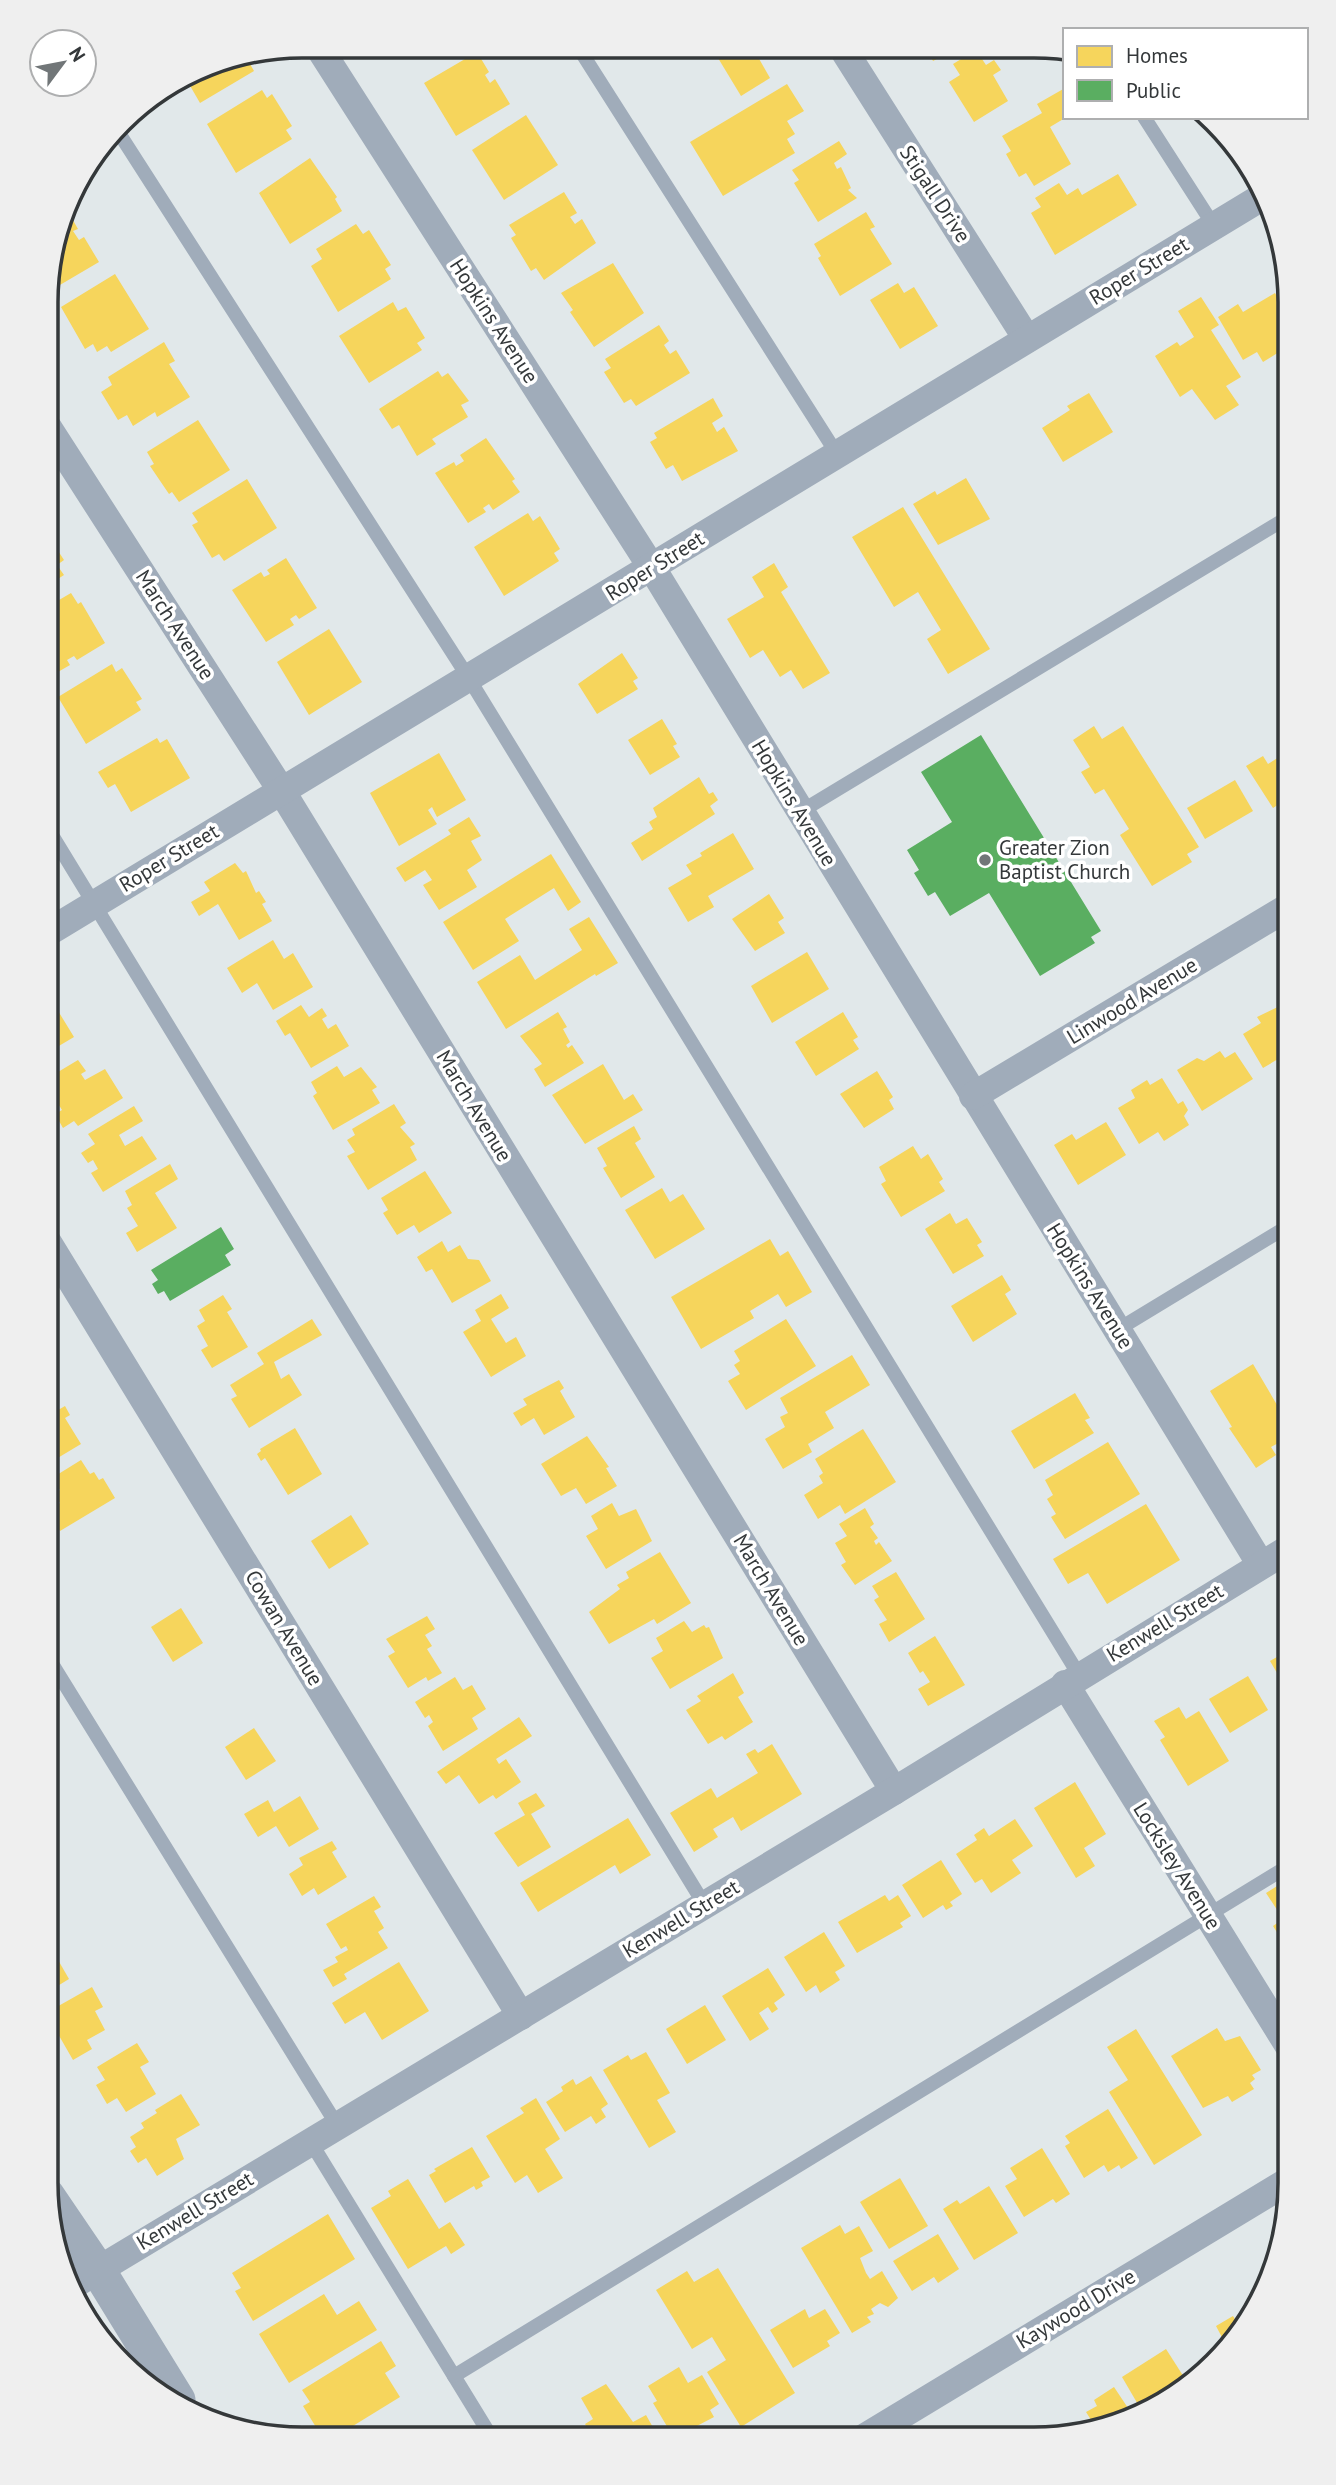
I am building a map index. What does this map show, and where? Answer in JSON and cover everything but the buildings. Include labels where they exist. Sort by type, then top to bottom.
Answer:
[{"type":"street","name":"Hopkins Avenue","points":[[326,58],[652,568],[1261,1565]]},
{"type":"street","name":"Stigall Drive","points":[[849,58],[1027,339]]},
{"type":"street","name":"Roper Street","points":[[58,926],[1256,201]]},
{"type":"street","name":"March Avenue","points":[[58,443],[281,790],[894,1791]]},
{"type":"street","name":"Linwood Avenue","points":[[973,1096],[1278,912]]},
{"type":"street","name":"Cowan Avenue","points":[[58,1259],[521,2016]]},
{"type":"street","name":"Kenwell Street","points":[[84,2278],[894,1791],[1072,1679],[1278,1555]]},
{"type":"street","name":"Locksley Avenue","points":[[1072,1679],[1208,1915],[1278,2029]]},
{"type":"street","name":"Kaywood Drive","points":[[882,2427],[1278,2187]]},
{"type":"street","points":[[62,2228],[84,2278],[168,2387]]},
{"type":"lane","points":[[585,58],[837,454]]},
{"type":"lane","points":[[1145,119],[1214,226]]},
{"type":"lane","points":[[122,137],[468,677],[1072,1679]]},
{"type":"lane","points":[[800,813],[1278,523]]},
{"type":"lane","points":[[58,844],[704,1904]]},
{"type":"lane","points":[[1117,1330],[1278,1232]]},
{"type":"lane","points":[[58,1673],[337,2125]]},
{"type":"lane","points":[[454,2376],[1278,1872]]},
{"type":"lane","points":[[310,2141],[485,2427]]},
{"type":"place","name":"Greater Zion Baptist Church","points":[[985,860]]}]
